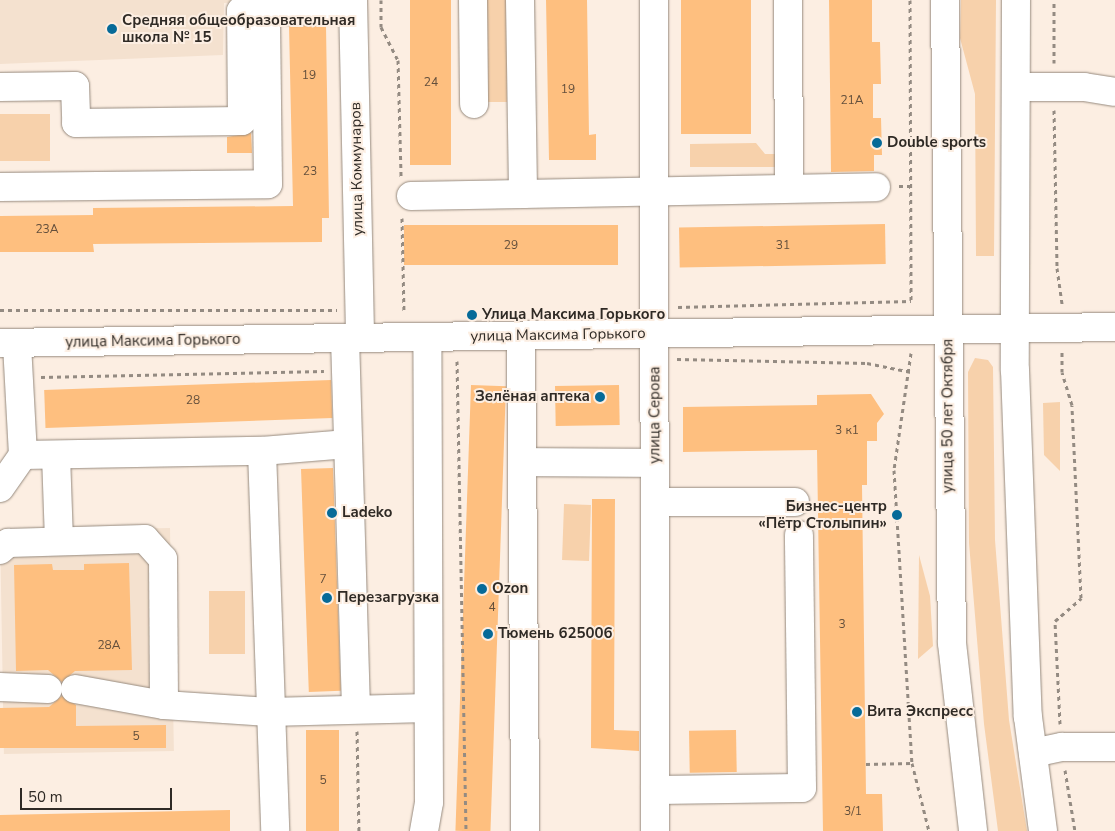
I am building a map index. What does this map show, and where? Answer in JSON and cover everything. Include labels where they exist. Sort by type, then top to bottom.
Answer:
[{"type":"street","points":[[473,0],[474,104]]},
{"type":"street","points":[[520,0],[523,194]]},
{"type":"street","name":"улица Серова","points":[[654,0],[656,191],[655,831]]},
{"type":"street","points":[[788,0],[788,188]]},
{"type":"street","name":"улица 50 лет Октября","points":[[945,0],[949,329],[946,370],[952,643],[973,831]]},
{"type":"street","points":[[1016,0],[1015,327],[1028,717],[1043,831]]},
{"type":"street","points":[[0,87],[75,86],[76,123],[242,121],[240,11],[353,5]]},
{"type":"street","name":"улица Коммунаров","points":[[353,5],[360,311],[350,347],[348,444],[356,708]]},
{"type":"street","points":[[0,187],[268,184],[266,11]]},
{"type":"street","points":[[1016,87],[1054,86],[1115,92]]},
{"type":"street","points":[[405,199],[523,194],[876,187]]},
{"type":"street","name":"улица Максима Горького","points":[[9,343],[427,349],[521,336],[655,347],[910,330],[1115,326]]},
{"type":"street","points":[[521,336],[524,462],[525,831]]},
{"type":"street","points":[[0,488],[23,455],[19,377],[9,343]]},
{"type":"street","points":[[424,831],[429,802],[427,349]]},
{"type":"street","points":[[23,455],[262,451],[348,444]]},
{"type":"street","points":[[262,451],[269,712],[275,831]]},
{"type":"street","points":[[56,455],[59,541]]},
{"type":"street","points":[[524,462],[655,463]]},
{"type":"street","points":[[655,502],[795,502]]},
{"type":"street","points":[[655,790],[802,788],[799,535]]},
{"type":"street","points":[[0,550],[8,542],[145,539],[163,559],[164,704]]},
{"type":"street","points":[[0,687],[48,689]]},
{"type":"street","points":[[75,689],[164,704],[269,712],[356,708],[428,708]]},
{"type":"street","points":[[1033,753],[1062,747],[1115,747]]},
{"type":"path","points":[[381,0],[381,27],[398,60],[405,199],[404,312]]},
{"type":"path","points":[[910,0],[911,372],[894,470],[912,763],[929,831]]},
{"type":"path","points":[[1054,0],[1057,268]]},
{"type":"path","points":[[655,308],[911,301]]},
{"type":"path","points":[[0,310],[360,311]]},
{"type":"path","points":[[395,312],[413,312]]},
{"type":"path","points":[[19,377],[320,372],[350,347]]},
{"type":"path","points":[[655,347],[867,363],[911,372]]},
{"type":"path","points":[[427,349],[457,361],[466,361]]},
{"type":"path","points":[[457,361],[466,831]]},
{"type":"path","points":[[1062,372],[1072,405],[1081,598],[1055,621],[1062,747],[1075,831]]},
{"type":"path","points":[[356,708],[359,831]]},
{"type":"path","points":[[866,764],[912,763]]},
{"type":"shaded area","name":"Средняя общеобразовательная школа № 15","points":[[0,0],[275,0],[224,3],[223,55],[0,64]]},
{"type":"shaded area","points":[[479,0],[507,0],[507,102],[479,102]]},
{"type":"shaded area","points":[[961,0],[996,0],[994,256],[976,256],[975,94],[960,38]]},
{"type":"shaded area","points":[[0,114],[50,114],[50,161],[0,161]]},
{"type":"shaded area","points":[[756,143],[765,154],[776,154],[776,167],[690,167],[690,144]]},
{"type":"shaded area","points":[[975,358],[988,360],[993,367],[995,540],[1009,720],[1027,831],[998,831],[984,724],[969,543],[968,372]]},
{"type":"shaded area","points":[[1060,402],[1060,471],[1044,455],[1043,403]]},
{"type":"shaded area","points":[[564,504],[591,505],[589,561],[562,560]]},
{"type":"shaded area","points":[[170,528],[174,751],[4,754],[0,531]]},
{"type":"shaded area","points":[[919,555],[930,596],[933,646],[918,659]]},
{"type":"shaded area","points":[[209,591],[245,591],[245,654],[209,654]]},
{"type":"building","points":[[410,0],[451,0],[451,165],[410,165]]},
{"type":"building","points":[[546,0],[587,0],[589,135],[596,134],[596,160],[549,160]]},
{"type":"building","points":[[681,0],[751,0],[751,134],[681,134]]},
{"type":"building","points":[[829,0],[872,0],[872,42],[880,42],[881,84],[873,84],[873,118],[881,118],[882,155],[874,155],[874,171],[831,172]]},
{"type":"building","points":[[289,26],[326,26],[329,218],[322,218],[322,242],[93,244],[94,252],[0,252],[0,216],[93,215],[93,208],[293,206]]},
{"type":"building","points":[[251,133],[252,153],[227,153],[227,137]]},
{"type":"building","points":[[885,224],[886,264],[680,268],[679,228]]},
{"type":"building","points":[[404,225],[618,225],[618,265],[404,265]]},
{"type":"building","points":[[331,380],[332,418],[46,428],[44,390]]},
{"type":"building","points":[[471,385],[506,386],[490,831],[455,831]]},
{"type":"building","points":[[619,385],[620,425],[556,426],[555,386]]},
{"type":"building","points":[[871,394],[884,414],[877,423],[877,441],[867,441],[867,485],[862,485],[866,794],[882,794],[883,831],[823,831],[817,450],[683,452],[683,407],[817,405],[817,395]]},
{"type":"building","points":[[333,468],[341,691],[309,692],[301,469]]},
{"type":"building","points":[[592,499],[615,499],[614,730],[639,731],[639,751],[591,748]]},
{"type":"building","points":[[129,563],[132,670],[75,671],[62,682],[48,670],[16,671],[14,565],[52,564],[53,570],[84,570],[84,564]]},
{"type":"building","points":[[62,696],[76,705],[76,726],[166,725],[166,748],[0,748],[0,708],[49,707]]},
{"type":"building","points":[[306,730],[339,730],[339,831],[306,831]]},
{"type":"building","points":[[736,730],[737,772],[690,773],[689,731]]},
{"type":"building","points":[[230,810],[230,831],[0,831],[0,815]]},
{"type":"place","name":"Средняя общеобразовательная школа № 15","points":[[112,29]]},
{"type":"place","name":"Double sports","points":[[877,143]]},
{"type":"place","name":"Улица Максима Горького","points":[[472,315]]},
{"type":"place","name":"Зелёная аптека","points":[[600,397]]},
{"type":"place","name":"Ladeko","points":[[332,513]]},
{"type":"place","name":"Бизнес-центр «Пётр Столыпин»","points":[[897,515]]},
{"type":"place","name":"Ozon","points":[[482,589]]},
{"type":"place","name":"Перезагрузка","points":[[327,598]]},
{"type":"place","name":"Тюмень 625006","points":[[488,634]]},
{"type":"place","name":"Вита Экспресс","points":[[857,712]]}]
